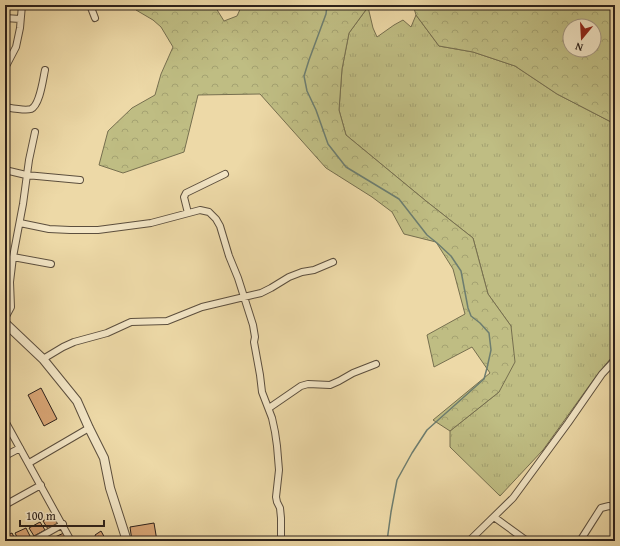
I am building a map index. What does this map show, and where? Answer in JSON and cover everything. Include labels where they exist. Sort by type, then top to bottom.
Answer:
[{"type":"street","points":[[5,68],[16,47],[20,28],[22,5]]},
{"type":"street","points":[[90,5],[95,18]]},
{"type":"street","points":[[5,18],[20,19]]},
{"type":"street","points":[[5,107],[30,110],[35,106],[38,101],[45,70]]},
{"type":"street","points":[[5,318],[11,307],[10,282],[12,256],[20,223],[26,175],[35,132]]},
{"type":"street","points":[[5,170],[26,175],[80,180]]},
{"type":"street","points":[[188,213],[184,197],[186,193],[226,174]]},
{"type":"street","points":[[20,223],[49,229],[98,230],[151,223],[200,210],[209,212],[216,219],[220,226],[255,332],[254,342],[262,392],[269,408],[277,446],[279,470],[276,497],[280,508],[281,541]]},
{"type":"street","points":[[12,256],[51,264]]},
{"type":"street","points":[[43,359],[74,342],[107,333],[131,322],[167,321],[202,307],[261,293],[289,277],[302,272],[314,270],[333,262]]},
{"type":"street","points":[[5,323],[43,359],[77,401],[104,458],[110,488],[127,541]]},
{"type":"street","points":[[470,541],[517,492],[564,429],[602,374],[615,360]]},
{"type":"street","points":[[269,408],[301,386],[308,384],[330,384],[376,364]]},
{"type":"street","points":[[5,421],[72,541]]},
{"type":"street","points":[[29,463],[89,428]]},
{"type":"street","points":[[5,456],[20,448]]},
{"type":"street","points":[[5,505],[41,485]]},
{"type":"street","points":[[580,541],[601,508],[609,506],[615,508]]},
{"type":"street","points":[[494,517],[527,541]]},
{"type":"street","points":[[33,541],[63,524]]},
{"type":"green space","points":[[136,5],[214,5],[224,21],[237,16],[242,5],[367,5],[368,7],[349,33],[342,69],[339,110],[346,135],[473,238],[488,294],[511,326],[515,362],[499,392],[450,431],[433,420],[490,373],[472,347],[434,367],[427,335],[465,314],[453,269],[436,242],[404,234],[392,212],[372,197],[326,168],[260,94],[198,95],[184,152],[123,173],[99,165],[108,131],[132,108],[155,95],[161,74],[173,47],[161,27],[153,20],[136,10]]},
{"type":"green space","points":[[413,5],[615,5],[615,124],[557,94],[515,66],[473,52],[439,46],[416,15]]},
{"type":"green space","points":[[368,7],[373,28],[377,37],[403,20],[411,27],[416,15],[439,46],[473,52],[515,66],[557,94],[615,124],[615,353],[594,379],[543,450],[500,496],[450,447],[450,431],[499,392],[511,326],[488,294],[473,238],[346,135],[339,110],[342,69],[349,33]]},
{"type":"building","points":[[41,388],[57,419],[44,426],[28,395]]},
{"type":"building","points":[[54,514],[59,523],[48,529],[43,521]]},
{"type":"building","points":[[40,522],[45,530],[34,536],[29,528]]},
{"type":"building","points":[[154,523],[157,541],[132,541],[130,527]]},
{"type":"building","points":[[26,528],[31,538],[25,541],[19,541],[15,533]]},
{"type":"building","points":[[101,531],[106,540],[102,541],[99,536],[96,538],[95,535]]},
{"type":"building","points":[[66,532],[69,538],[64,541],[57,541],[55,537]]},
{"type":"building","points":[[12,533],[16,541],[5,541],[5,536]]},
{"type":"waterway","points":[[327,5],[326,14],[304,76],[307,91],[316,110],[328,144],[346,167],[399,199],[427,235],[451,256],[461,271],[471,316],[489,333],[491,350],[484,379],[427,430],[397,480],[387,541]]}]
